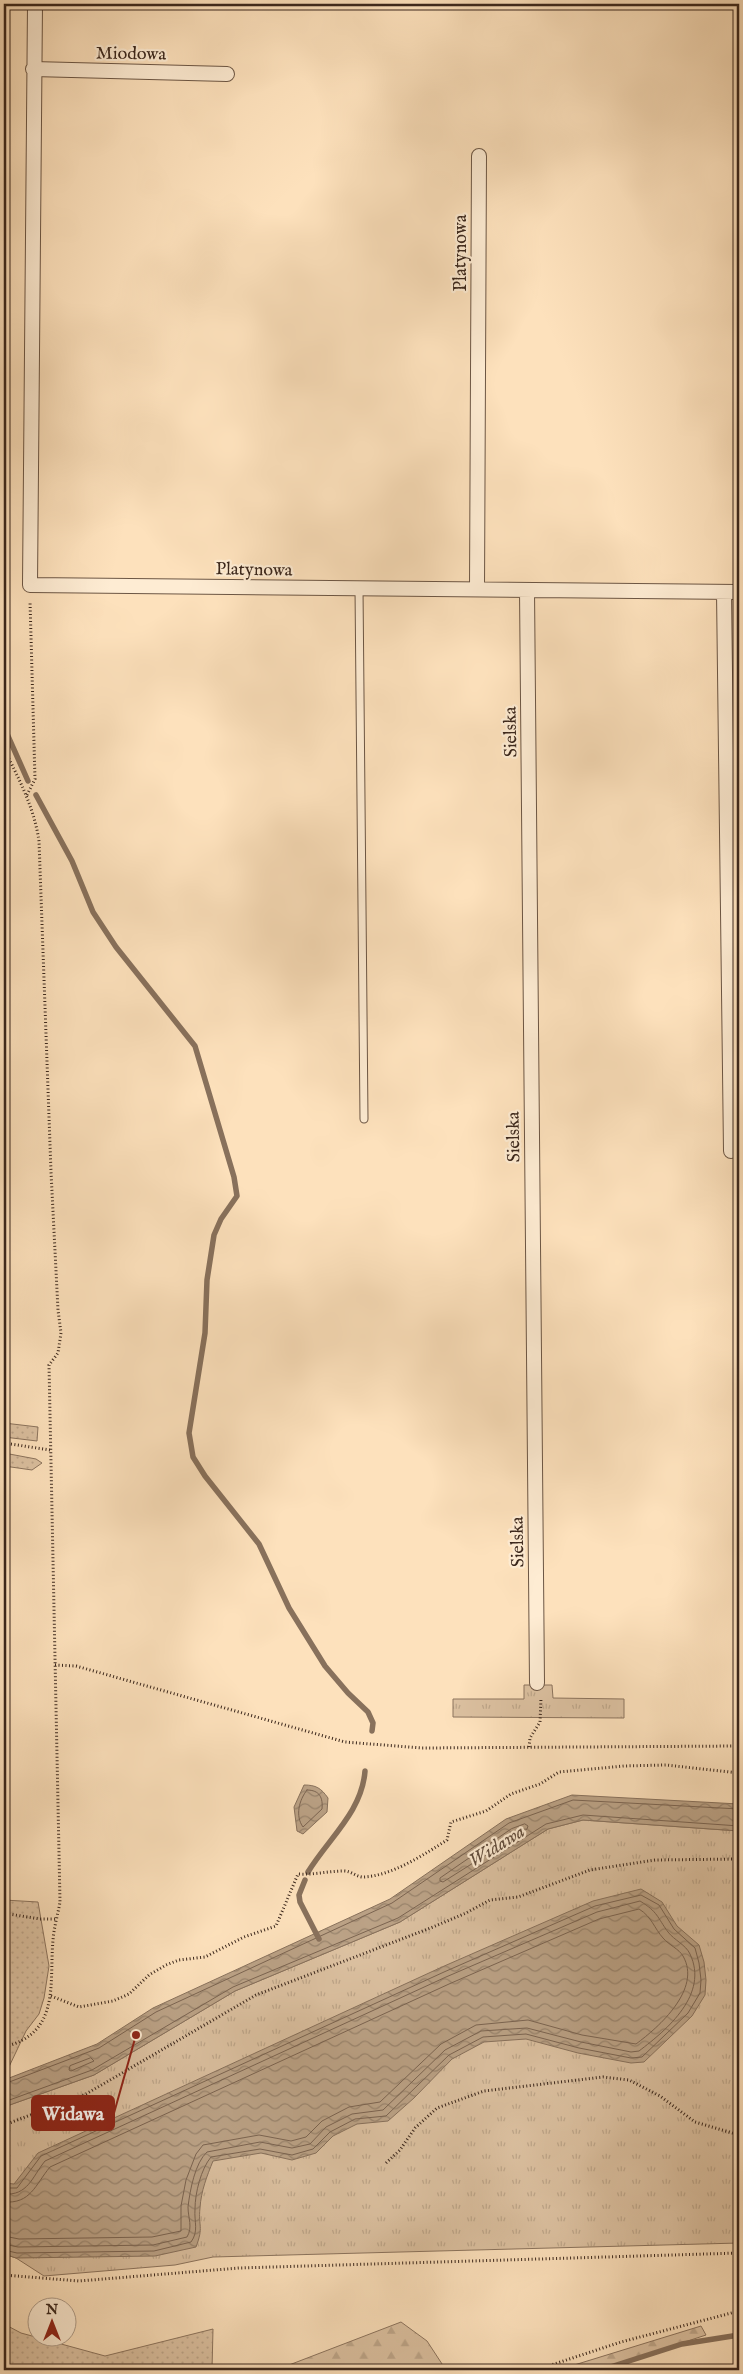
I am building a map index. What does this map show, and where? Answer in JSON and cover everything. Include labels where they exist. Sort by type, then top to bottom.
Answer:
[{"type":"street","points":[[30,585],[35,4]]},
{"type":"street","name":"Miodowa","points":[[33,69],[227,74]]},
{"type":"street","name":"Platynowa","points":[[477,589],[479,156]]},
{"type":"street","name":"Platynowa","points":[[30,585],[739,592]]},
{"type":"street","name":"Sielska","points":[[527,590],[537,1684]]},
{"type":"street","points":[[724,592],[731,1151]]},
{"type":"lane","points":[[359,588],[364,1119]]},
{"type":"path","points":[[27,795],[35,779],[30,585]]},
{"type":"path","points":[[4,749],[27,795],[36,821],[39,841],[54,1231],[61,1333],[58,1353],[49,1364],[60,1902],[53,1939],[51,1996],[48,2008],[35,2031],[4,2047]]},
{"type":"path","points":[[4,1443],[50,1450]]},
{"type":"path","points":[[55,1665],[76,1666],[345,1742],[422,1748],[739,1746]]},
{"type":"path","points":[[529,1747],[530,1738],[540,1722],[541,1698],[537,1684]]},
{"type":"path","points":[[51,1996],[79,2007],[112,2001],[128,1994],[149,1975],[166,1965],[179,1960],[205,1957],[244,1937],[276,1926],[298,1874],[315,1875],[347,1870],[362,1876],[384,1872],[414,1860],[447,1840],[451,1822],[486,1811],[511,1794],[540,1784],[559,1772],[624,1766],[666,1765],[739,1773]]},
{"type":"path","points":[[4,2125],[86,2094],[256,1995],[466,1914],[490,1900],[518,1897],[590,1870],[655,1860],[739,1859]]},
{"type":"path","points":[[9,1914],[40,1919],[57,1919]]},
{"type":"path","points":[[386,2163],[400,2150],[415,2128],[437,2108],[484,2091],[604,2077],[629,2080],[660,2096],[695,2122],[739,2135]]},
{"type":"path","points":[[4,2275],[79,2281],[239,2268],[739,2254]]},
{"type":"path","points":[[536,2370],[621,2342],[739,2311]]},
{"type":"green space","points":[[4,1423],[38,1427],[37,1441],[4,1437]]},
{"type":"green space","points":[[4,1453],[36,1459],[42,1463],[32,1470],[4,1466]]},
{"type":"green space","points":[[524,1685],[552,1685],[553,1698],[624,1699],[624,1718],[453,1717],[453,1699],[524,1699]]},
{"type":"green space","points":[[583,1820],[739,1831],[739,2243],[213,2257],[175,2265],[44,2276],[16,2258],[4,2254],[4,2107],[94,2075],[235,1991],[400,1922],[548,1829]]},
{"type":"green space","points":[[4,1900],[38,1902],[49,1966],[44,1998],[39,2014],[26,2031],[7,2071],[4,2072]]},
{"type":"green space","points":[[401,2322],[427,2341],[446,2370],[276,2370]]},
{"type":"green space","points":[[4,2324],[28,2335],[28,2346],[68,2346],[105,2356],[213,2329],[212,2370],[4,2370]]},
{"type":"green space","points":[[701,2326],[706,2335],[599,2370],[558,2370]]},
{"type":"water","points":[[304,1785],[318,1788],[328,1798],[327,1812],[303,1834],[297,1831],[294,1807]]},
{"type":"water","points":[[572,1795],[739,1804],[739,1831],[583,1820],[548,1829],[400,1922],[235,1991],[94,2075],[4,2107],[4,2080],[97,2044],[153,2008],[390,1899],[506,1819]]},
{"type":"water","points":[[641,1889],[662,1902],[677,1926],[699,1945],[704,1962],[706,1980],[705,1995],[692,2016],[644,2062],[631,2063],[578,2053],[526,2039],[484,2042],[452,2059],[414,2098],[388,2121],[357,2124],[333,2136],[316,2153],[292,2160],[261,2153],[213,2161],[202,2196],[200,2230],[196,2247],[155,2256],[16,2258],[4,2254],[4,2183],[14,2184],[38,2153],[442,1967],[593,1901]]},
{"type":"waterway","points":[[4,727],[28,781]]},
{"type":"waterway","points":[[36,795],[72,861],[93,912],[116,947],[195,1046],[234,1177],[237,1196],[221,1219],[214,1235],[207,1280],[205,1333],[189,1433],[193,1457],[205,1476],[259,1544],[289,1608],[325,1666],[348,1693],[368,1712],[373,1723],[372,1731]]},
{"type":"waterway","points":[[308,1872],[351,1812],[363,1786],[365,1771]]},
{"type":"waterway","points":[[305,1880],[299,1895],[300,1902],[319,1939]]},
{"type":"waterway","points":[[601,2370],[682,2344],[739,2335]]},
{"type":"place","name":"Widawa","points":[[136,2035]]}]
